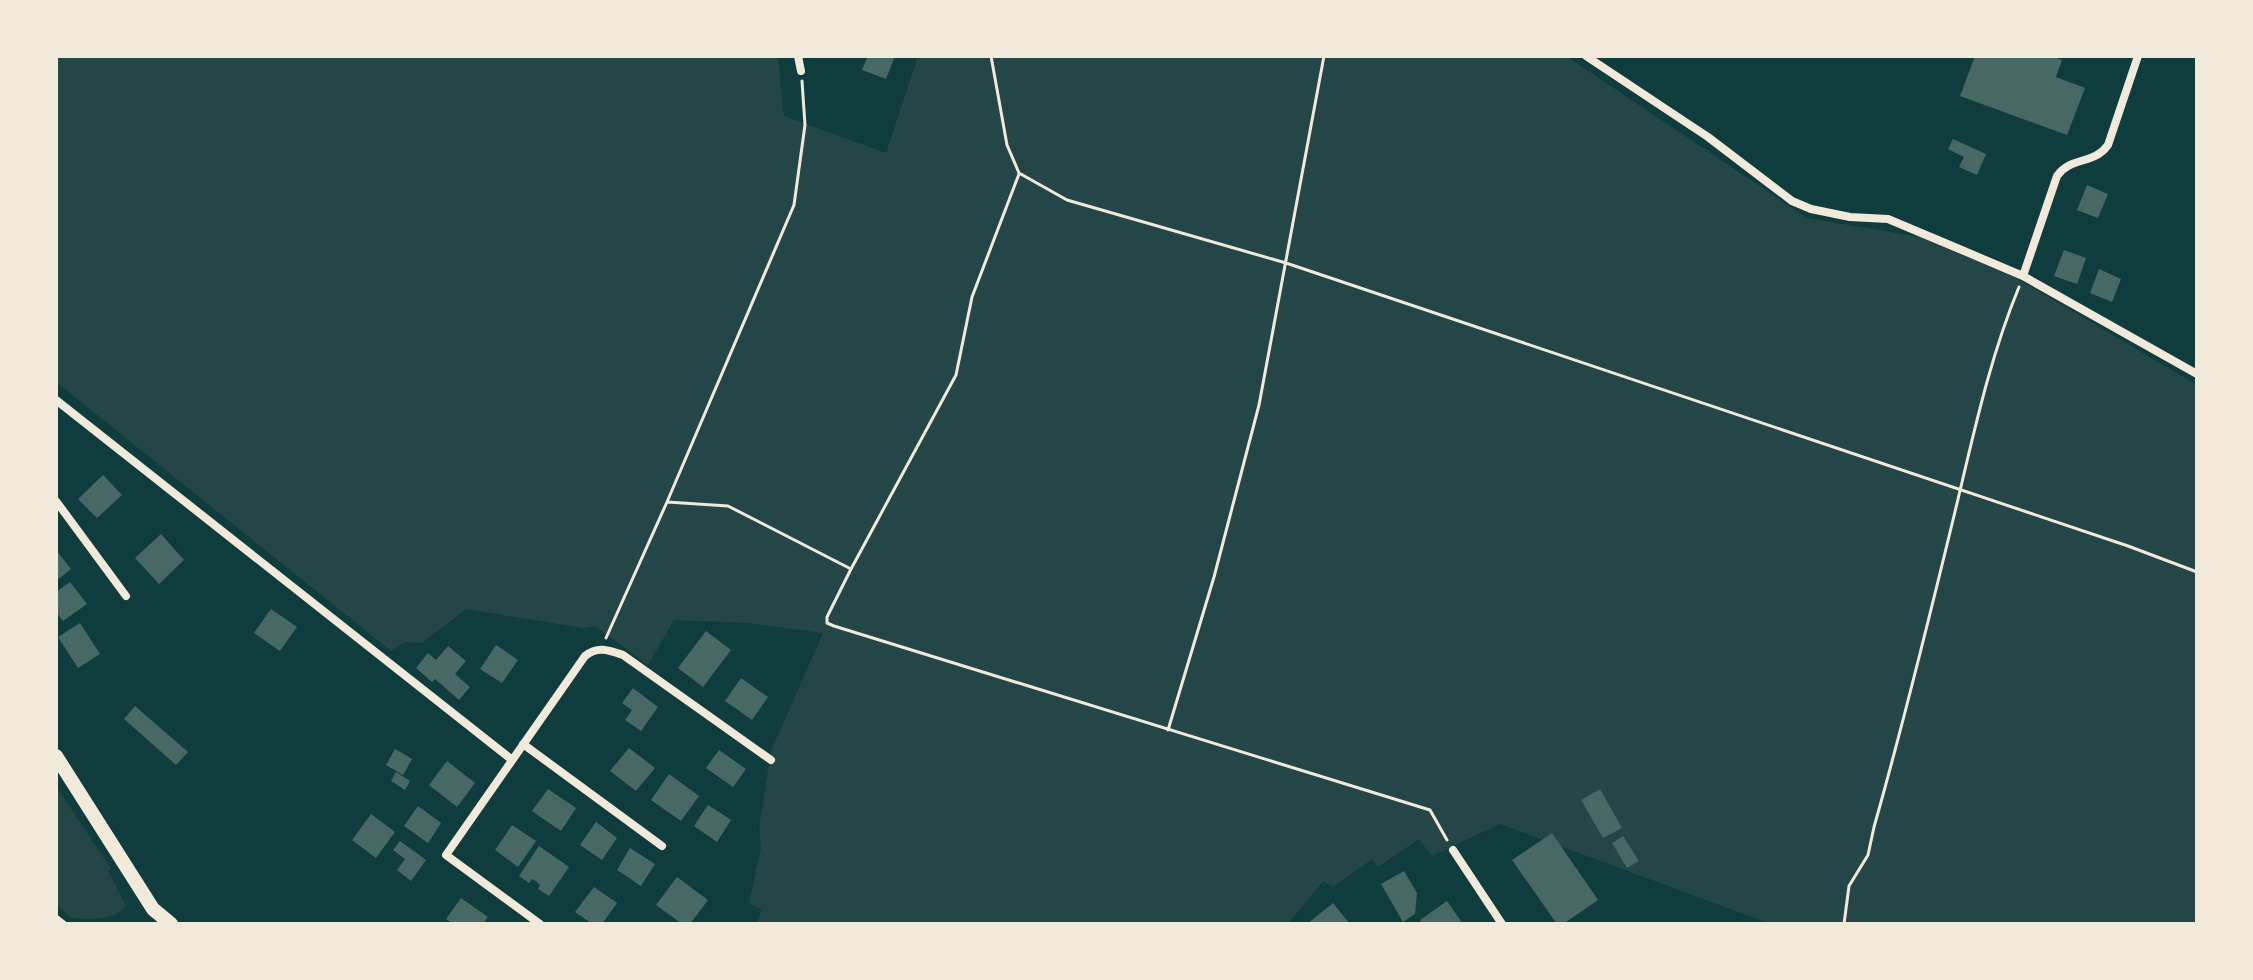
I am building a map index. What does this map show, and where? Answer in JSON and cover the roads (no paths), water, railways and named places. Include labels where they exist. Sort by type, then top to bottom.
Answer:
[{"type":"main road","points":[[56,756],[153,909],[168,924]]},
{"type":"street","points":[[798,56],[801,71]]},
{"type":"street","points":[[1586,56],[1708,137],[1792,201],[1811,209],[1850,217],[1888,219],[2023,276],[2197,374]]},
{"type":"street","points":[[2023,276],[2057,176],[2063,167],[2094,158],[2108,145],[2138,56]]},
{"type":"street","points":[[56,400],[511,759]]},
{"type":"street","points":[[56,501],[126,596]]},
{"type":"street","points":[[540,924],[446,855],[511,759],[585,656],[592,651],[601,649],[623,655],[771,760]]},
{"type":"street","points":[[523,744],[662,846]]},
{"type":"street","points":[[1453,850],[1502,924]]},
{"type":"lane","points":[[56,917],[65,924]]}]
